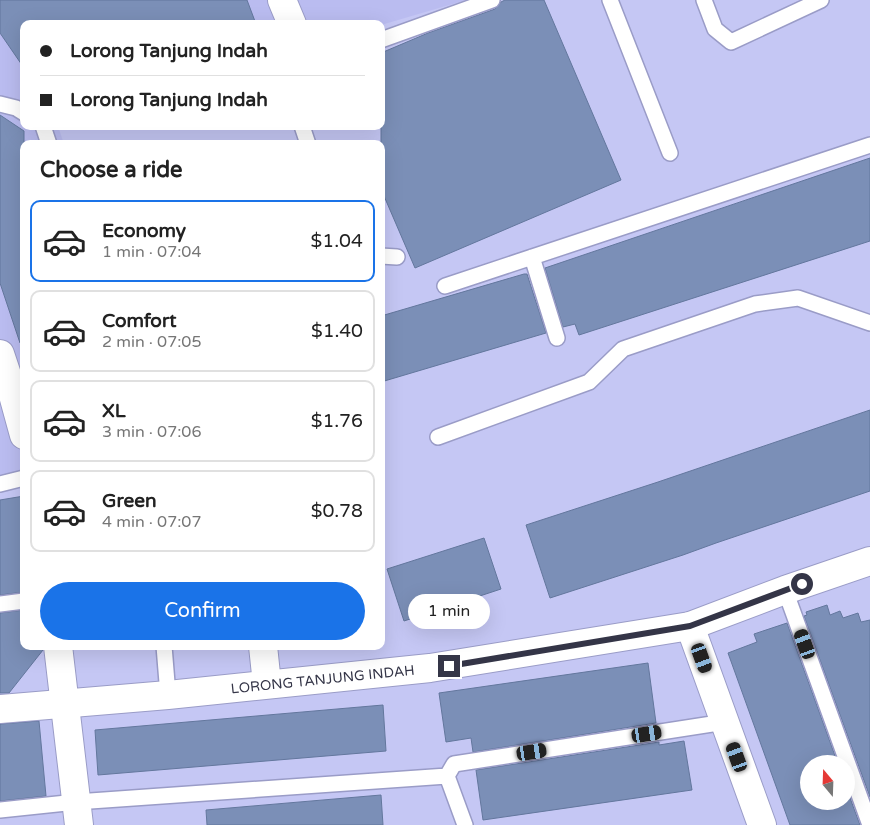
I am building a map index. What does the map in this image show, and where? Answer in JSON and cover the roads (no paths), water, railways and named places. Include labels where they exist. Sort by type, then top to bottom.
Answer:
[{"type":"street","points":[[282,0],[290,20]]},
{"type":"street","points":[[0,354],[17,382],[20,404]]},
{"type":"street","name":"LORONG TANJUNG INDAH","points":[[0,709],[168,695],[430,668],[690,626],[785,590],[870,561]]},
{"type":"street","points":[[690,626],[762,825]]},
{"type":"street","points":[[58,650],[77,814]]},
{"type":"street","points":[[263,650],[267,684]]},
{"type":"lane","points":[[385,39],[492,0]]},
{"type":"lane","points":[[610,0],[670,153]]},
{"type":"lane","points":[[704,0],[715,29],[731,42],[821,0]]},
{"type":"lane","points":[[0,104],[20,110]]},
{"type":"lane","points":[[445,286],[870,145]]},
{"type":"lane","points":[[385,256],[397,257]]},
{"type":"lane","points":[[532,257],[557,338]]},
{"type":"lane","points":[[438,437],[589,382],[623,349],[755,304],[798,298],[870,323]]},
{"type":"lane","points":[[0,484],[20,479]]},
{"type":"lane","points":[[785,590],[870,825]]},
{"type":"lane","points":[[0,604],[20,602]]},
{"type":"lane","points":[[164,650],[168,695]]},
{"type":"lane","points":[[447,776],[454,764],[725,722]]},
{"type":"lane","points":[[0,810],[77,814],[447,776]]},
{"type":"lane","points":[[447,776],[465,825]]}]
